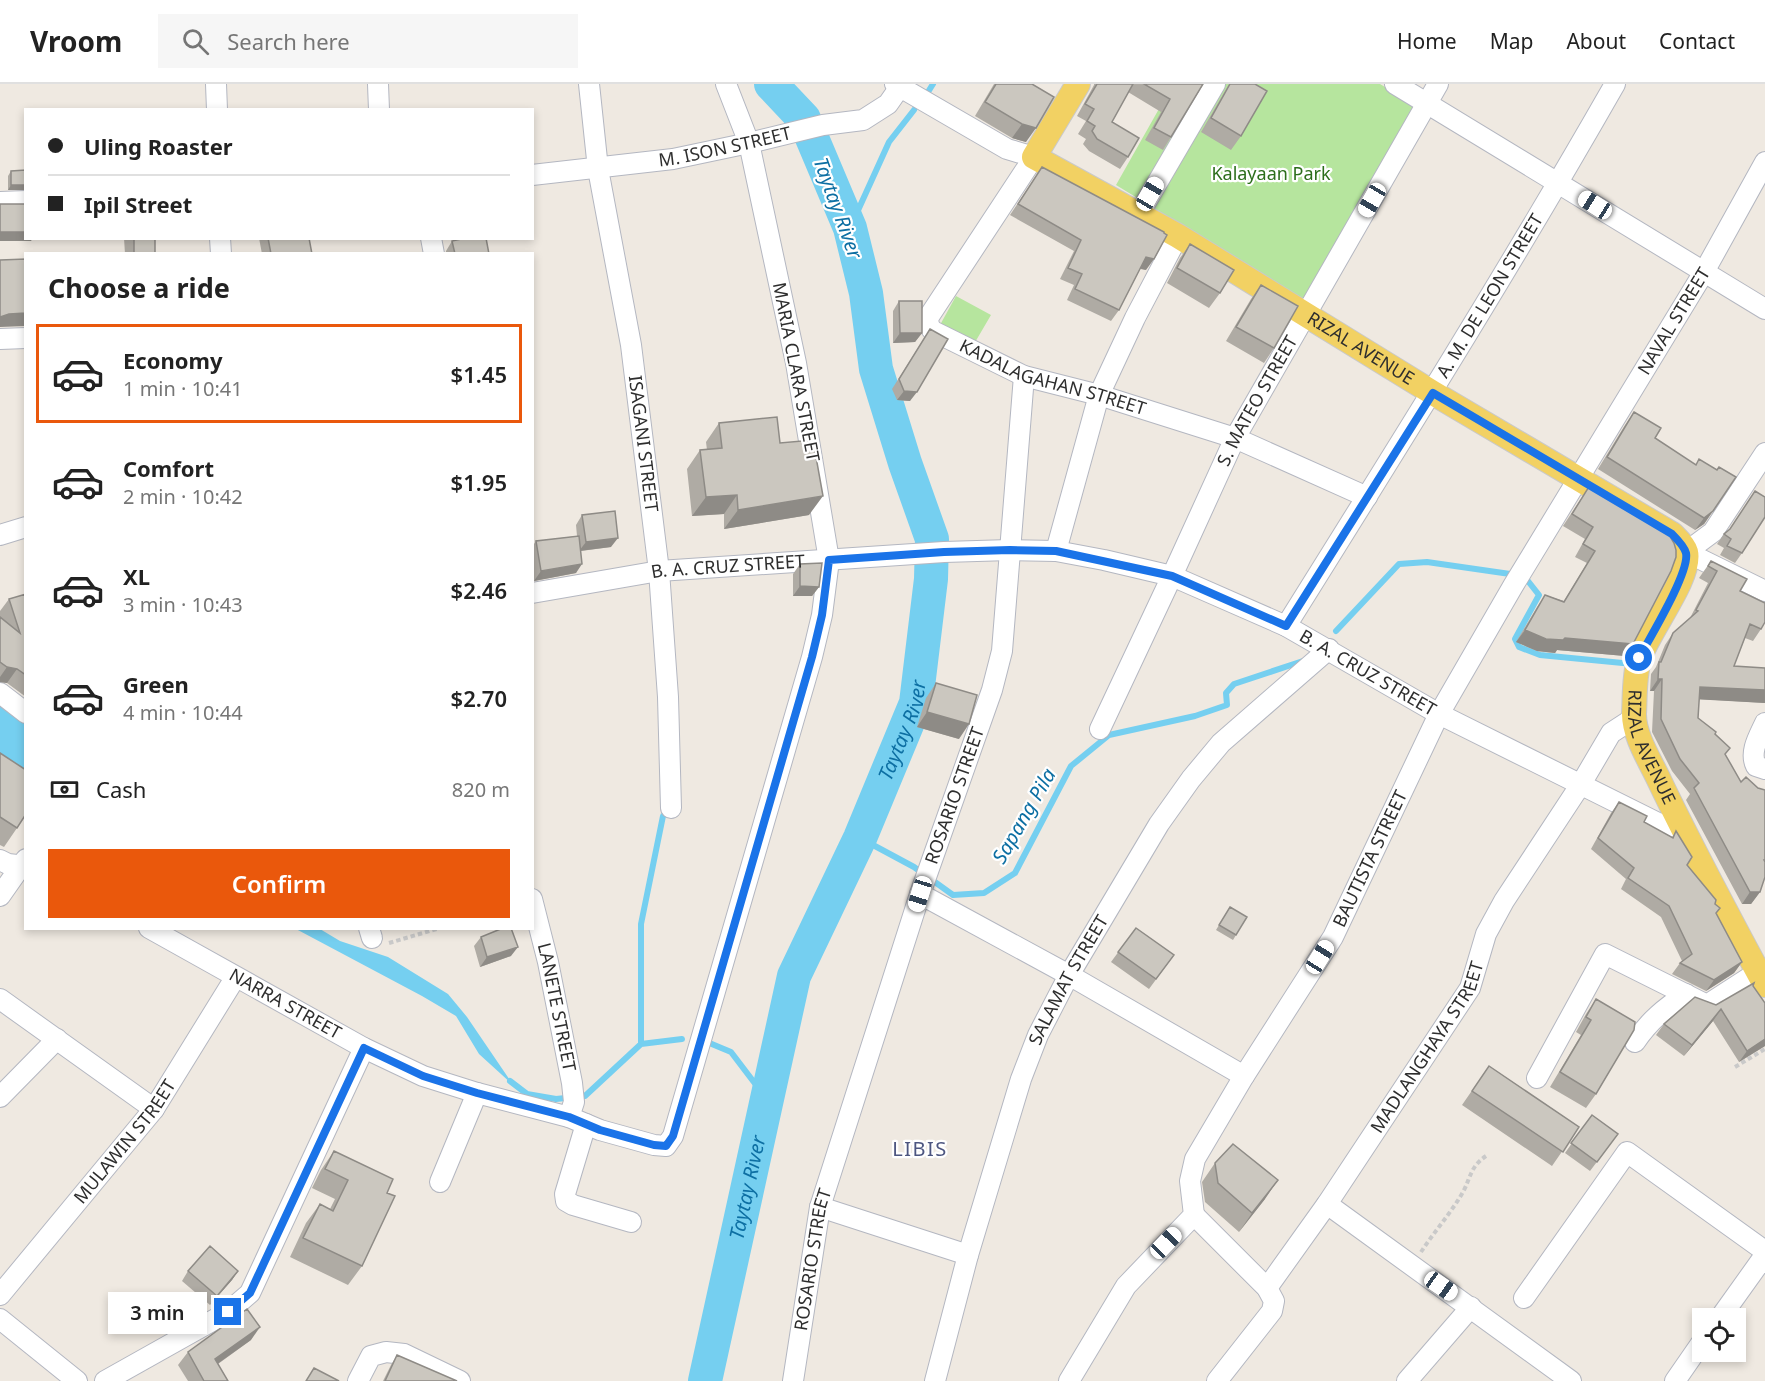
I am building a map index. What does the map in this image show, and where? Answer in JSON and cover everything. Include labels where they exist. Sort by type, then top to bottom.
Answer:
[{"type":"main road","points":[[1034,157],[1078,84]]},
{"type":"main road","name":"RIZAL AVENUE","points":[[1034,157],[1178,236],[1433,393],[1672,534],[1686,552],[1686,561],[1637,667],[1634,718],[1640,739],[1686,837],[1762,978]]},
{"type":"street","points":[[216,84],[217,108]]},
{"type":"street","points":[[378,84],[379,108]]},
{"type":"street","name":"ISAGANI STREET","points":[[590,84],[598,169],[630,345],[659,571],[668,697],[671,808]]},
{"type":"street","name":"MARIA CLARA STREET","points":[[666,1146],[673,1136],[812,657],[822,615],[829,560],[796,363],[749,143],[726,84]]},
{"type":"street","points":[[1139,214],[1215,84]]},
{"type":"street","points":[[1395,84],[1765,309]]},
{"type":"street","name":"S. MATEO STREET","points":[[1100,729],[1235,438],[1437,84]]},
{"type":"street","name":"A. M. DE LEON STREET","points":[[1286,626],[1433,393],[1559,183],[1615,84]]},
{"type":"street","points":[[899,85],[1007,149],[1034,157]]},
{"type":"street","name":"M. ISON STREET","points":[[534,175],[673,159],[823,125],[863,120],[888,104],[899,85]]},
{"type":"street","name":"KADALAGAHAN STREET","points":[[1034,157],[928,318],[929,326],[933,331],[1024,376],[1099,395],[1235,438],[1367,497]]},
{"type":"street","name":"NAVAL STREET","points":[[1579,478],[1704,272],[1765,162]]},
{"type":"street","points":[[0,202],[24,201]]},
{"type":"street","points":[[1056,551],[1099,395],[1135,318],[1178,236]]},
{"type":"street","points":[[0,339],[24,338]]},
{"type":"street","name":"ROSARIO STREET","points":[[793,1381],[820,1207],[923,885],[992,690],[1002,651],[1024,376]]},
{"type":"street","points":[[1765,453],[1713,532],[1686,552],[1765,591]]},
{"type":"street","name":"BAUTISTA STREET","points":[[1194,1215],[1190,1181],[1195,1159],[1244,1076],[1333,937],[1438,714],[1517,578],[1579,478]]},
{"type":"street","points":[[0,535],[24,528]]},
{"type":"street","name":"B. A. CRUZ STREET","points":[[534,593],[659,571],[924,553],[1056,551],[1172,576],[1286,626],[1438,714],[1686,837]]},
{"type":"street","name":"SALAMAT STREET","points":[[935,1381],[968,1255],[1021,1078],[1038,1035],[1069,975],[1159,824],[1191,779],[1221,743],[1329,650]]},
{"type":"street","points":[[0,693],[24,711]]},
{"type":"street","name":"MADLANGHAYA STREET","points":[[1267,1288],[1328,1204],[1470,987],[1486,934],[1504,901],[1581,784],[1611,733],[1634,718]]},
{"type":"street","points":[[1765,723],[1754,750],[1753,759],[1756,766],[1765,769]]},
{"type":"street","points":[[0,860],[8,864],[24,864]]},
{"type":"street","points":[[0,896],[24,864]]},
{"type":"street","points":[[923,885],[1069,975],[1244,1076]]},
{"type":"street","name":"LANETE STREET","points":[[534,907],[548,962],[575,1106]]},
{"type":"street","name":"NARRA STREET","points":[[152,930],[364,1048],[423,1076],[477,1093],[575,1106],[600,1130],[654,1145],[666,1146]]},
{"type":"street","points":[[1538,1078],[1605,954],[1707,1005],[1762,978]]},
{"type":"street","name":"MULAWIN STREET","points":[[0,1295],[154,1109],[235,978]]},
{"type":"street","points":[[1635,1042],[1646,1026],[1662,1010],[1686,994]]},
{"type":"street","points":[[0,999],[154,1109]]},
{"type":"street","points":[[0,1097],[57,1040]]},
{"type":"street","points":[[105,1381],[228,1312],[250,1293],[364,1048]]},
{"type":"street","points":[[440,1182],[477,1093]]},
{"type":"street","points":[[575,1106],[566,1201],[632,1222]]},
{"type":"street","points":[[1524,1298],[1627,1152],[1765,1253],[1726,1308]]},
{"type":"street","points":[[1328,1204],[1571,1381]]},
{"type":"street","points":[[820,1207],[968,1255]]},
{"type":"street","points":[[1069,1381],[1125,1286],[1194,1215],[1267,1288],[1274,1301],[1272,1311],[1217,1381]]},
{"type":"street","points":[[1407,1381],[1471,1307]]},
{"type":"street","points":[[0,1319],[77,1381]]},
{"type":"street","points":[[358,1381],[371,1356],[386,1352],[404,1354],[460,1381]]},
{"type":"street","points":[[1675,1381],[1692,1356]]},
{"type":"path","points":[[371,933],[386,944],[433,930]]},
{"type":"path","points":[[1735,1067],[1765,1049]]},
{"type":"path","points":[[1411,1264],[1463,1191],[1469,1174],[1477,1162],[1486,1156]]},
{"type":"green space","name":"Kalayaan Park","points":[[1173,84],[1380,84],[1415,105],[1304,300],[1116,185]]},
{"type":"green space","points":[[956,296],[991,315],[974,344],[940,325]]},
{"type":"water","points":[[0,702],[24,723],[24,774],[0,756]]},
{"type":"water","points":[[298,930],[322,930],[340,941],[388,957],[448,994],[467,1017],[514,1086],[479,1054],[456,1016]]},
{"type":"building","points":[[996,84],[1032,84],[1054,97],[1036,128],[1022,124],[985,102]]},
{"type":"building","points":[[1097,84],[1133,84],[1112,122],[1139,138],[1128,157],[1097,139],[1092,131],[1095,126],[1087,121],[1094,109],[1085,104]]},
{"type":"building","points":[[1144,84],[1203,84],[1171,137],[1154,128],[1170,99]]},
{"type":"building","points":[[1230,84],[1255,84],[1267,91],[1241,136],[1211,118]]},
{"type":"building","points":[[1042,167],[1167,235],[1154,259],[1146,257],[1119,310],[1075,289],[1082,274],[1068,268],[1081,240],[1018,204]]},
{"type":"building","points":[[24,170],[24,185],[11,185],[11,171]]},
{"type":"building","points":[[0,204],[24,204],[24,232],[0,232]]},
{"type":"building","points":[[134,240],[155,240],[155,252],[134,252]]},
{"type":"building","points":[[268,240],[309,240],[312,252],[271,252]]},
{"type":"building","points":[[486,240],[489,252],[455,252],[452,241]]},
{"type":"building","points":[[1190,244],[1234,270],[1220,293],[1177,268]]},
{"type":"building","points":[[24,259],[24,313],[0,317],[0,260]]},
{"type":"building","points":[[1261,285],[1298,306],[1274,348],[1236,327]]},
{"type":"building","points":[[899,301],[922,301],[922,333],[900,333]]},
{"type":"building","points":[[930,329],[948,339],[917,392],[904,391],[899,379]]},
{"type":"building","points":[[1634,412],[1661,428],[1655,438],[1696,465],[1699,459],[1717,470],[1719,467],[1736,477],[1713,511],[1704,518],[1607,457]]},
{"type":"building","points":[[777,417],[780,443],[813,440],[823,496],[738,510],[737,495],[706,497],[700,450],[722,448],[719,423]]},
{"type":"building","points":[[1590,485],[1661,527],[1668,533],[1676,550],[1671,571],[1633,644],[1565,638],[1563,640],[1546,639],[1525,630],[1545,595],[1564,602],[1595,551],[1583,544],[1593,527],[1572,514]]},
{"type":"building","points":[[1755,491],[1765,497],[1765,517],[1742,553],[1727,546],[1731,539],[1724,534],[1730,529]]},
{"type":"building","points":[[615,511],[618,538],[586,542],[582,515]]},
{"type":"building","points":[[579,536],[582,564],[541,571],[536,541]]},
{"type":"building","points":[[1711,561],[1747,579],[1740,591],[1765,603],[1765,622],[1761,629],[1750,624],[1734,666],[1765,668],[1765,690],[1700,687],[1698,718],[1716,732],[1715,734],[1730,748],[1725,754],[1741,782],[1746,777],[1758,788],[1765,790],[1765,877],[1760,892],[1750,892],[1694,788],[1699,783],[1680,759],[1661,719],[1662,679],[1658,679],[1659,662],[1661,662],[1673,633],[1698,611],[1696,610],[1717,571],[1708,566]]},
{"type":"building","points":[[822,563],[819,587],[800,586],[800,564]]},
{"type":"building","points":[[24,595],[24,674],[0,662],[0,617],[20,633],[9,599]]},
{"type":"building","points":[[936,683],[977,695],[969,724],[927,712]]},
{"type":"building","points":[[0,753],[24,769],[24,817],[17,828],[0,817]]},
{"type":"building","points":[[1619,802],[1647,816],[1644,822],[1673,838],[1676,831],[1692,857],[1687,865],[1716,900],[1715,904],[1720,908],[1716,913],[1742,962],[1714,980],[1680,963],[1692,954],[1669,906],[1628,878],[1634,868],[1598,838]]},
{"type":"building","points":[[1230,907],[1247,917],[1236,935],[1219,925]]},
{"type":"building","points":[[1136,928],[1174,955],[1156,979],[1118,952]]},
{"type":"building","points":[[498,930],[512,930],[518,947],[487,957],[481,937]]},
{"type":"building","points":[[1754,983],[1753,986],[1765,1003],[1765,1039],[1747,1051],[1721,1009],[1692,1045],[1664,1024],[1695,997],[1716,1005]]},
{"type":"building","points":[[1596,999],[1635,1022],[1634,1030],[1596,1094],[1560,1072],[1591,1020],[1586,1017]]},
{"type":"building","points":[[1489,1066],[1579,1127],[1563,1152],[1472,1091]]},
{"type":"building","points":[[1592,1115],[1618,1134],[1597,1162],[1571,1143]]},
{"type":"building","points":[[1233,1144],[1278,1180],[1252,1213],[1218,1183],[1215,1163]]},
{"type":"building","points":[[334,1151],[393,1179],[387,1193],[395,1196],[362,1266],[303,1238],[320,1204],[333,1211],[348,1180],[325,1169]]},
{"type":"building","points":[[210,1246],[238,1271],[217,1296],[188,1271]]},
{"type":"building","points":[[247,1309],[260,1327],[215,1359],[228,1381],[204,1381],[188,1352]]},
{"type":"building","points":[[397,1355],[457,1381],[385,1381]]},
{"type":"building","points":[[314,1368],[339,1381],[306,1381]]},
{"type":"waterway","name":"Taytay River","points":[[705,1381],[794,976],[860,838],[916,703],[931,579],[932,539],[905,463],[876,369],[866,293],[850,228],[804,119],[771,84]]},
{"type":"waterway","points":[[928,92],[933,84]]},
{"type":"waterway","points":[[850,228],[889,142],[914,110]]},
{"type":"waterway","name":"Sapang Pila","points":[[1336,631],[1399,564],[1427,562],[1524,576],[1539,595],[1515,639],[1519,647],[1540,655],[1633,664]]},
{"type":"waterway","name":"Sapang Pila","points":[[860,838],[914,867],[953,895],[984,893],[1015,873],[1071,766],[1109,735],[1195,716],[1227,705],[1226,693],[1234,684],[1303,661]]},
{"type":"waterway","points":[[641,1044],[641,924],[663,816]]},
{"type":"waterway","points":[[510,1081],[527,1094],[556,1099],[585,1096],[641,1044],[682,1039]]},
{"type":"waterway","points":[[707,1042],[731,1052],[766,1098]]},
{"type":"district","name":"LIBIS","points":[[920,1149]]},
{"type":"route","points":[[228,1312],[250,1293],[364,1048],[423,1076],[569,1117],[600,1130],[654,1145],[666,1146],[673,1136],[812,657],[822,615],[829,560],[944,552],[1056,551],[1172,576],[1286,626],[1433,393],[1672,534],[1680,542],[1686,552],[1683,572],[1639,658]]}]
